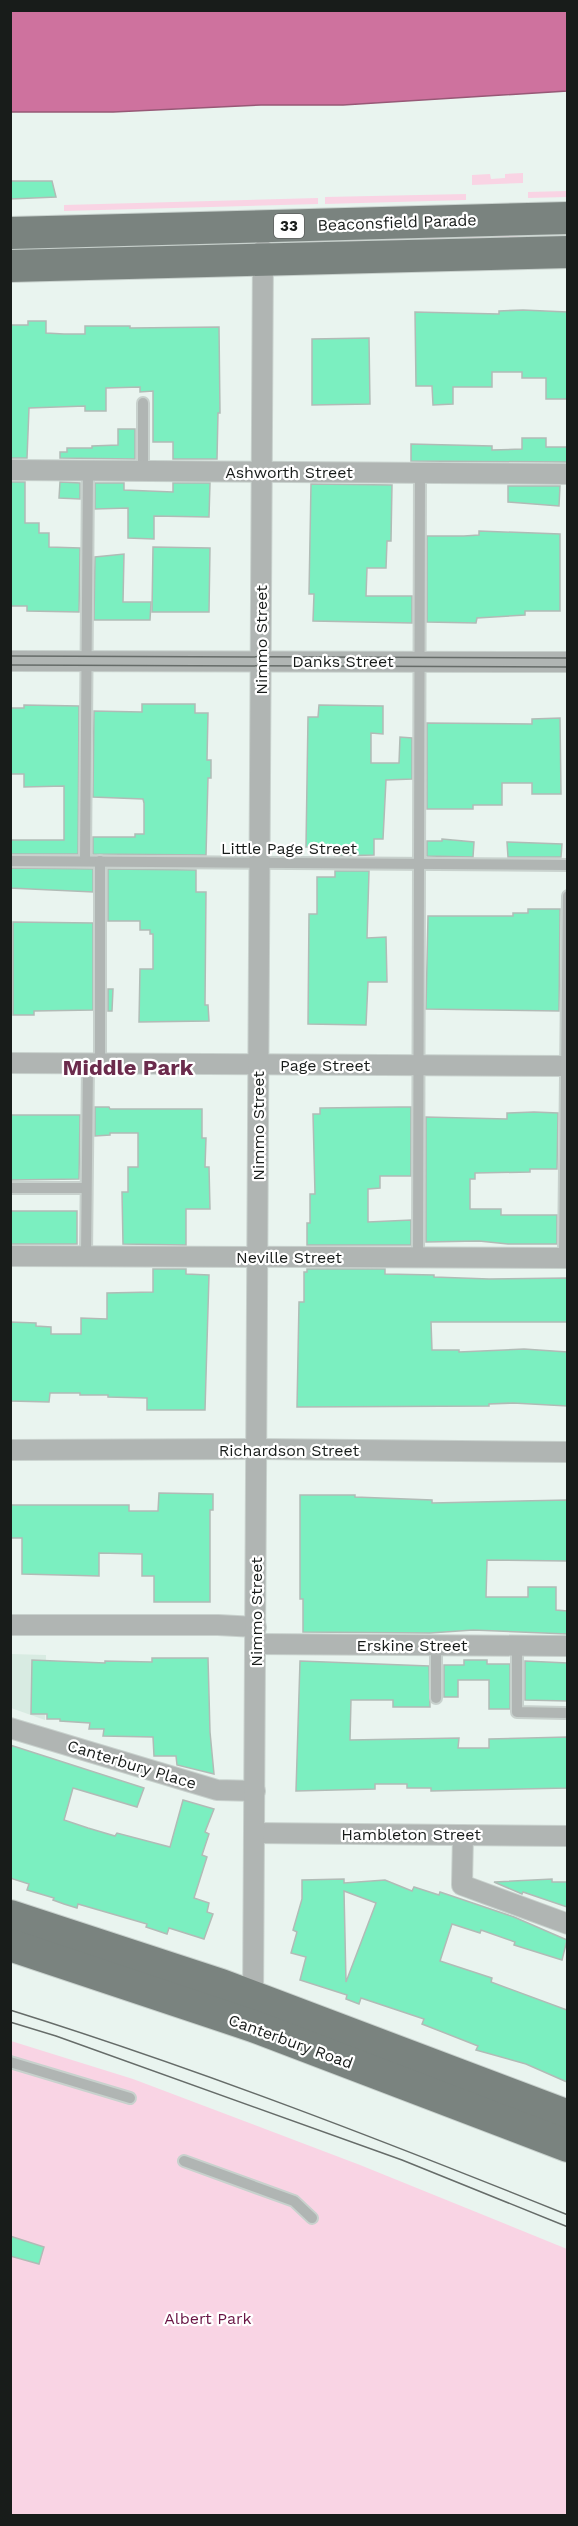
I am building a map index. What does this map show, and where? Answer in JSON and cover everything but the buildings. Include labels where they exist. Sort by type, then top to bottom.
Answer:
[{"type":"main road","name":"Beaconsfield Parade","points":[[10,233],[567,218]]},
{"type":"main road","name":"Beaconsfield Parade","points":[[10,266],[567,252]]},
{"type":"main road","name":"Canterbury Road","points":[[10,1916],[253,2011],[567,2146]]},
{"type":"main road","name":"Canterbury Road","points":[[10,1946],[253,2011],[567,2116]]},
{"type":"street","name":"Nimmo Street","points":[[253,2011],[263,226]]},
{"type":"street","name":"Ashworth Street","points":[[10,470],[567,474]]},
{"type":"street","name":"Danks Street","points":[[10,661],[567,662]]},
{"type":"street","name":"Page Street","points":[[10,1063],[567,1066]]},
{"type":"street","name":"Neville Street","points":[[10,1256],[566,1258]]},
{"type":"street","name":"Richardson Street","points":[[10,1450],[257,1449],[567,1452]]},
{"type":"street","name":"Erskine Street","points":[[10,1625],[218,1625],[256,1636],[436,1646],[567,1646]]},
{"type":"street","name":"Canterbury Place","points":[[10,1728],[217,1790],[255,1791]]},
{"type":"street","name":"Hambleton Street","points":[[254,1833],[567,1836]]},
{"type":"street","points":[[463,1835],[462,1885],[567,1924]]},
{"type":"lane","points":[[143,403],[143,471]]},
{"type":"lane","points":[[85,861],[88,471]]},
{"type":"lane","points":[[418,1257],[420,473]]},
{"type":"lane","name":"Little Page Street","points":[[10,861],[567,865]]},
{"type":"lane","points":[[86,1256],[86,1188],[94,1064],[100,861]]},
{"type":"lane","points":[[566,1258],[567,896]]},
{"type":"lane","points":[[10,1188],[86,1188]]},
{"type":"lane","points":[[436,1646],[436,1698]]},
{"type":"lane","points":[[517,1646],[517,1712],[565,1713]]},
{"type":"lane","points":[[10,2062],[130,2098]]},
{"type":"lane","points":[[184,2161],[294,2202],[312,2218]]},
{"type":"shaded area","points":[[11,10],[567,11],[567,91],[343,105],[261,105],[113,112],[11,112]]},
{"type":"shaded area","points":[[11,1654],[46,1655],[45,1720],[11,1708]]},
{"type":"green space","points":[[523,173],[523,183],[472,185],[472,175],[490,174],[491,179],[505,178],[505,174]]},
{"type":"green space","points":[[567,191],[567,197],[528,198],[528,192]]},
{"type":"green space","points":[[466,194],[466,200],[325,204],[325,197]]},
{"type":"green space","points":[[318,198],[318,204],[64,211],[64,205]]},
{"type":"green space","points":[[518,234],[519,243],[289,247],[290,240]]},
{"type":"green space","points":[[221,243],[223,245],[11,256],[10,247]]},
{"type":"green space","name":"Albert Park","points":[[11,2041],[133,2079],[360,2165],[567,2249],[567,2515],[11,2515]]},
{"type":"tram line","points":[[10,656],[568,658]]},
{"type":"tram line","points":[[10,665],[568,667]]},
{"type":"tram line","points":[[10,2010],[291,2107],[568,2215]]},
{"type":"tram line","points":[[10,2022],[56,2036],[402,2160],[568,2227]]},
{"type":"district","name":"Middle Park","points":[[128,1067]]}]
